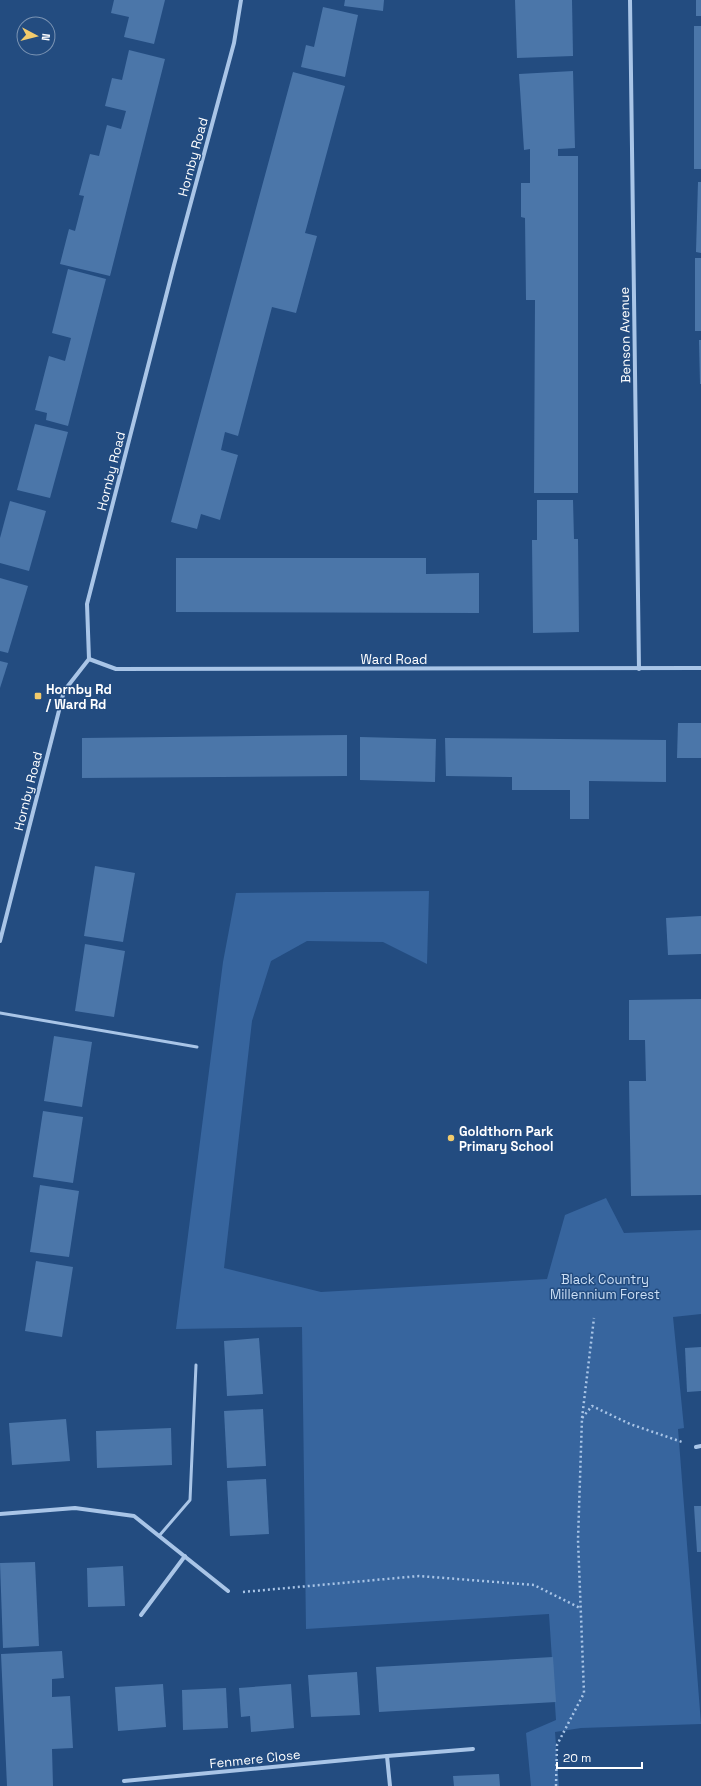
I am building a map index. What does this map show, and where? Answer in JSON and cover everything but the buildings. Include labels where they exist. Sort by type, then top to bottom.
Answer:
[{"type":"street","name":"Hornby Road","points":[[0,941],[64,691],[89,659],[87,604],[176,258],[234,42],[241,0]]},
{"type":"street","name":"Benson Avenue","points":[[630,0],[639,669]]},
{"type":"street","name":"Ward Road","points":[[89,659],[116,668],[701,668]]},
{"type":"street","points":[[696,1446],[701,1446]]},
{"type":"street","points":[[0,1514],[75,1508],[134,1516],[228,1591]]},
{"type":"street","points":[[141,1615],[185,1556]]},
{"type":"street","name":"Fenmere Close","points":[[124,1782],[474,1749]]},
{"type":"street","points":[[387,1756],[390,1786]]},
{"type":"lane","points":[[0,1013],[197,1047]]},
{"type":"lane","points":[[159,1536],[190,1500],[196,1365]]},
{"type":"path","points":[[556,1786],[557,1745],[584,1693],[578,1540],[582,1418],[594,1318]]},
{"type":"path","points":[[582,1418],[592,1406],[630,1424],[696,1446]]},
{"type":"path","points":[[228,1591],[245,1592],[419,1576],[534,1585],[580,1608]]},
{"type":"green space","name":"Black Country Millennium Forest","points":[[429,891],[427,964],[383,942],[307,941],[271,961],[252,1021],[224,1268],[321,1292],[547,1279],[565,1215],[606,1198],[624,1233],[701,1230],[701,1314],[673,1317],[684,1428],[678,1429],[701,1724],[581,1728],[555,1732],[559,1786],[531,1786],[526,1733],[556,1720],[549,1614],[306,1629],[302,1327],[176,1329],[223,962],[236,893]]},
{"type":"place","name":"Hornby Rd / Ward Rd","points":[[38,696]]},
{"type":"place","name":"Goldthorn Park Primary School","points":[[451,1138]]}]
